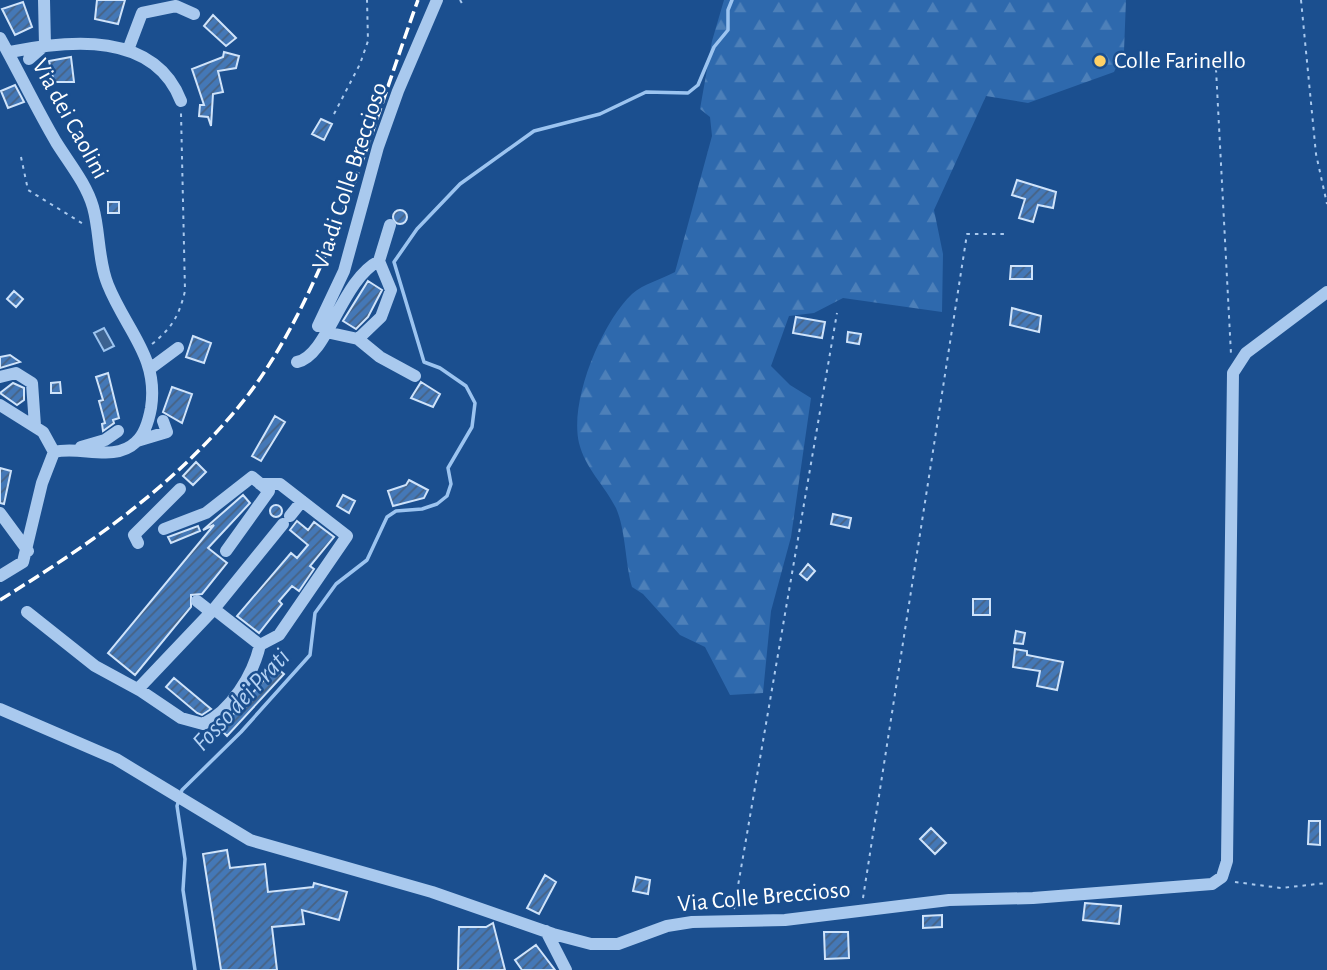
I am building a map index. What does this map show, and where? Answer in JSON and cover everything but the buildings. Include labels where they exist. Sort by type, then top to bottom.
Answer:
[{"type":"street","points":[[44,0],[45,45]]},
{"type":"street","name":"Via di Colle Breccioso","points":[[322,329],[344,271],[378,147],[398,91],[437,0]]},
{"type":"street","points":[[128,50],[142,13],[176,6],[194,13]]},
{"type":"street","name":"Via dei Caolini","points":[[0,38],[10,52],[55,140],[84,184],[93,207],[107,284],[152,368],[154,388],[149,420],[137,441]]},
{"type":"street","points":[[10,52],[45,45],[94,43],[128,50],[173,81],[181,101]]},
{"type":"street","points":[[29,59],[45,45]]},
{"type":"street","points":[[358,339],[381,317],[391,290],[379,261],[390,225]]},
{"type":"street","points":[[297,362],[304,361],[316,349],[322,329],[365,268],[379,261]]},
{"type":"street","points":[[1220,880],[1227,861],[1234,494],[1233,380],[1237,364],[1246,353],[1327,292]]},
{"type":"street","points":[[322,329],[358,339],[380,357],[415,376]]},
{"type":"street","points":[[152,368],[178,348]]},
{"type":"street","points":[[0,377],[16,373],[32,383],[35,426]]},
{"type":"street","points":[[0,405],[43,432],[54,452],[42,483],[28,551],[23,562],[0,576]]},
{"type":"street","points":[[77,448],[103,453],[119,451],[137,441],[167,432],[163,421]]},
{"type":"street","points":[[54,452],[105,440],[118,431]]},
{"type":"street","points":[[164,529],[206,513],[252,477],[269,491],[226,551]]},
{"type":"street","points":[[27,612],[95,666],[138,689],[181,718],[203,724],[215,718],[244,685],[254,669],[260,645],[279,635],[347,536],[280,484],[260,485]]},
{"type":"street","points":[[138,543],[134,536],[180,489]]},
{"type":"street","points":[[138,689],[213,611],[302,501]]},
{"type":"street","points":[[0,513],[28,551]]},
{"type":"street","points":[[197,601],[260,645]]},
{"type":"street","name":"Via Colle Breccioso","points":[[0,709],[106,754],[254,842],[440,894],[577,941],[610,945],[675,924],[796,919],[958,899],[1033,898],[1203,885],[1220,880]]},
{"type":"street","points":[[546,931],[566,970]]},
{"type":"path","points":[[334,114],[360,64],[368,41],[366,0]]},
{"type":"path","points":[[460,0],[463,5]]},
{"type":"path","points":[[1301,0],[1316,154],[1327,204]]},
{"type":"path","points":[[1216,69],[1233,380]]},
{"type":"path","points":[[143,351],[171,329],[180,313],[184,291],[181,101]]},
{"type":"path","points":[[21,157],[28,190],[85,224],[98,239]]},
{"type":"path","points":[[861,911],[967,234],[1007,234]]},
{"type":"path","points":[[733,921],[737,880],[837,313]]},
{"type":"path","points":[[1220,880],[1281,888],[1327,883]]},
{"type":"green space","points":[[724,0],[1126,0],[1124,51],[1114,72],[1028,103],[986,96],[934,210],[943,254],[942,312],[843,298],[814,313],[789,316],[771,366],[790,385],[811,398],[791,537],[771,611],[763,693],[730,695],[705,647],[680,635],[643,594],[632,587],[616,508],[586,461],[579,443],[577,426],[583,385],[599,342],[610,323],[636,290],[675,272],[712,136],[710,117],[700,109],[712,41]]},
{"type":"shaded area","points":[[104,328],[114,346],[104,351],[94,333]]},
{"type":"waterway","name":"Fosso dei Prati","points":[[195,970],[183,890],[185,859],[177,806],[182,790],[241,732],[310,655],[315,613],[336,584],[367,560],[387,517],[396,511],[422,509],[437,504],[447,496],[451,484],[448,468],[472,427],[475,403],[466,386],[440,368],[424,362],[394,262],[417,229],[460,184],[534,131],[600,114],[646,92],[688,93],[698,85],[714,47],[728,30],[728,10],[732,0]]},
{"type":"railway","points":[[0,600],[67,557],[131,510],[191,459],[245,399],[274,357],[323,260],[365,153],[418,0]]},
{"type":"place","name":"Colle Farinello","points":[[1100,61]]}]
